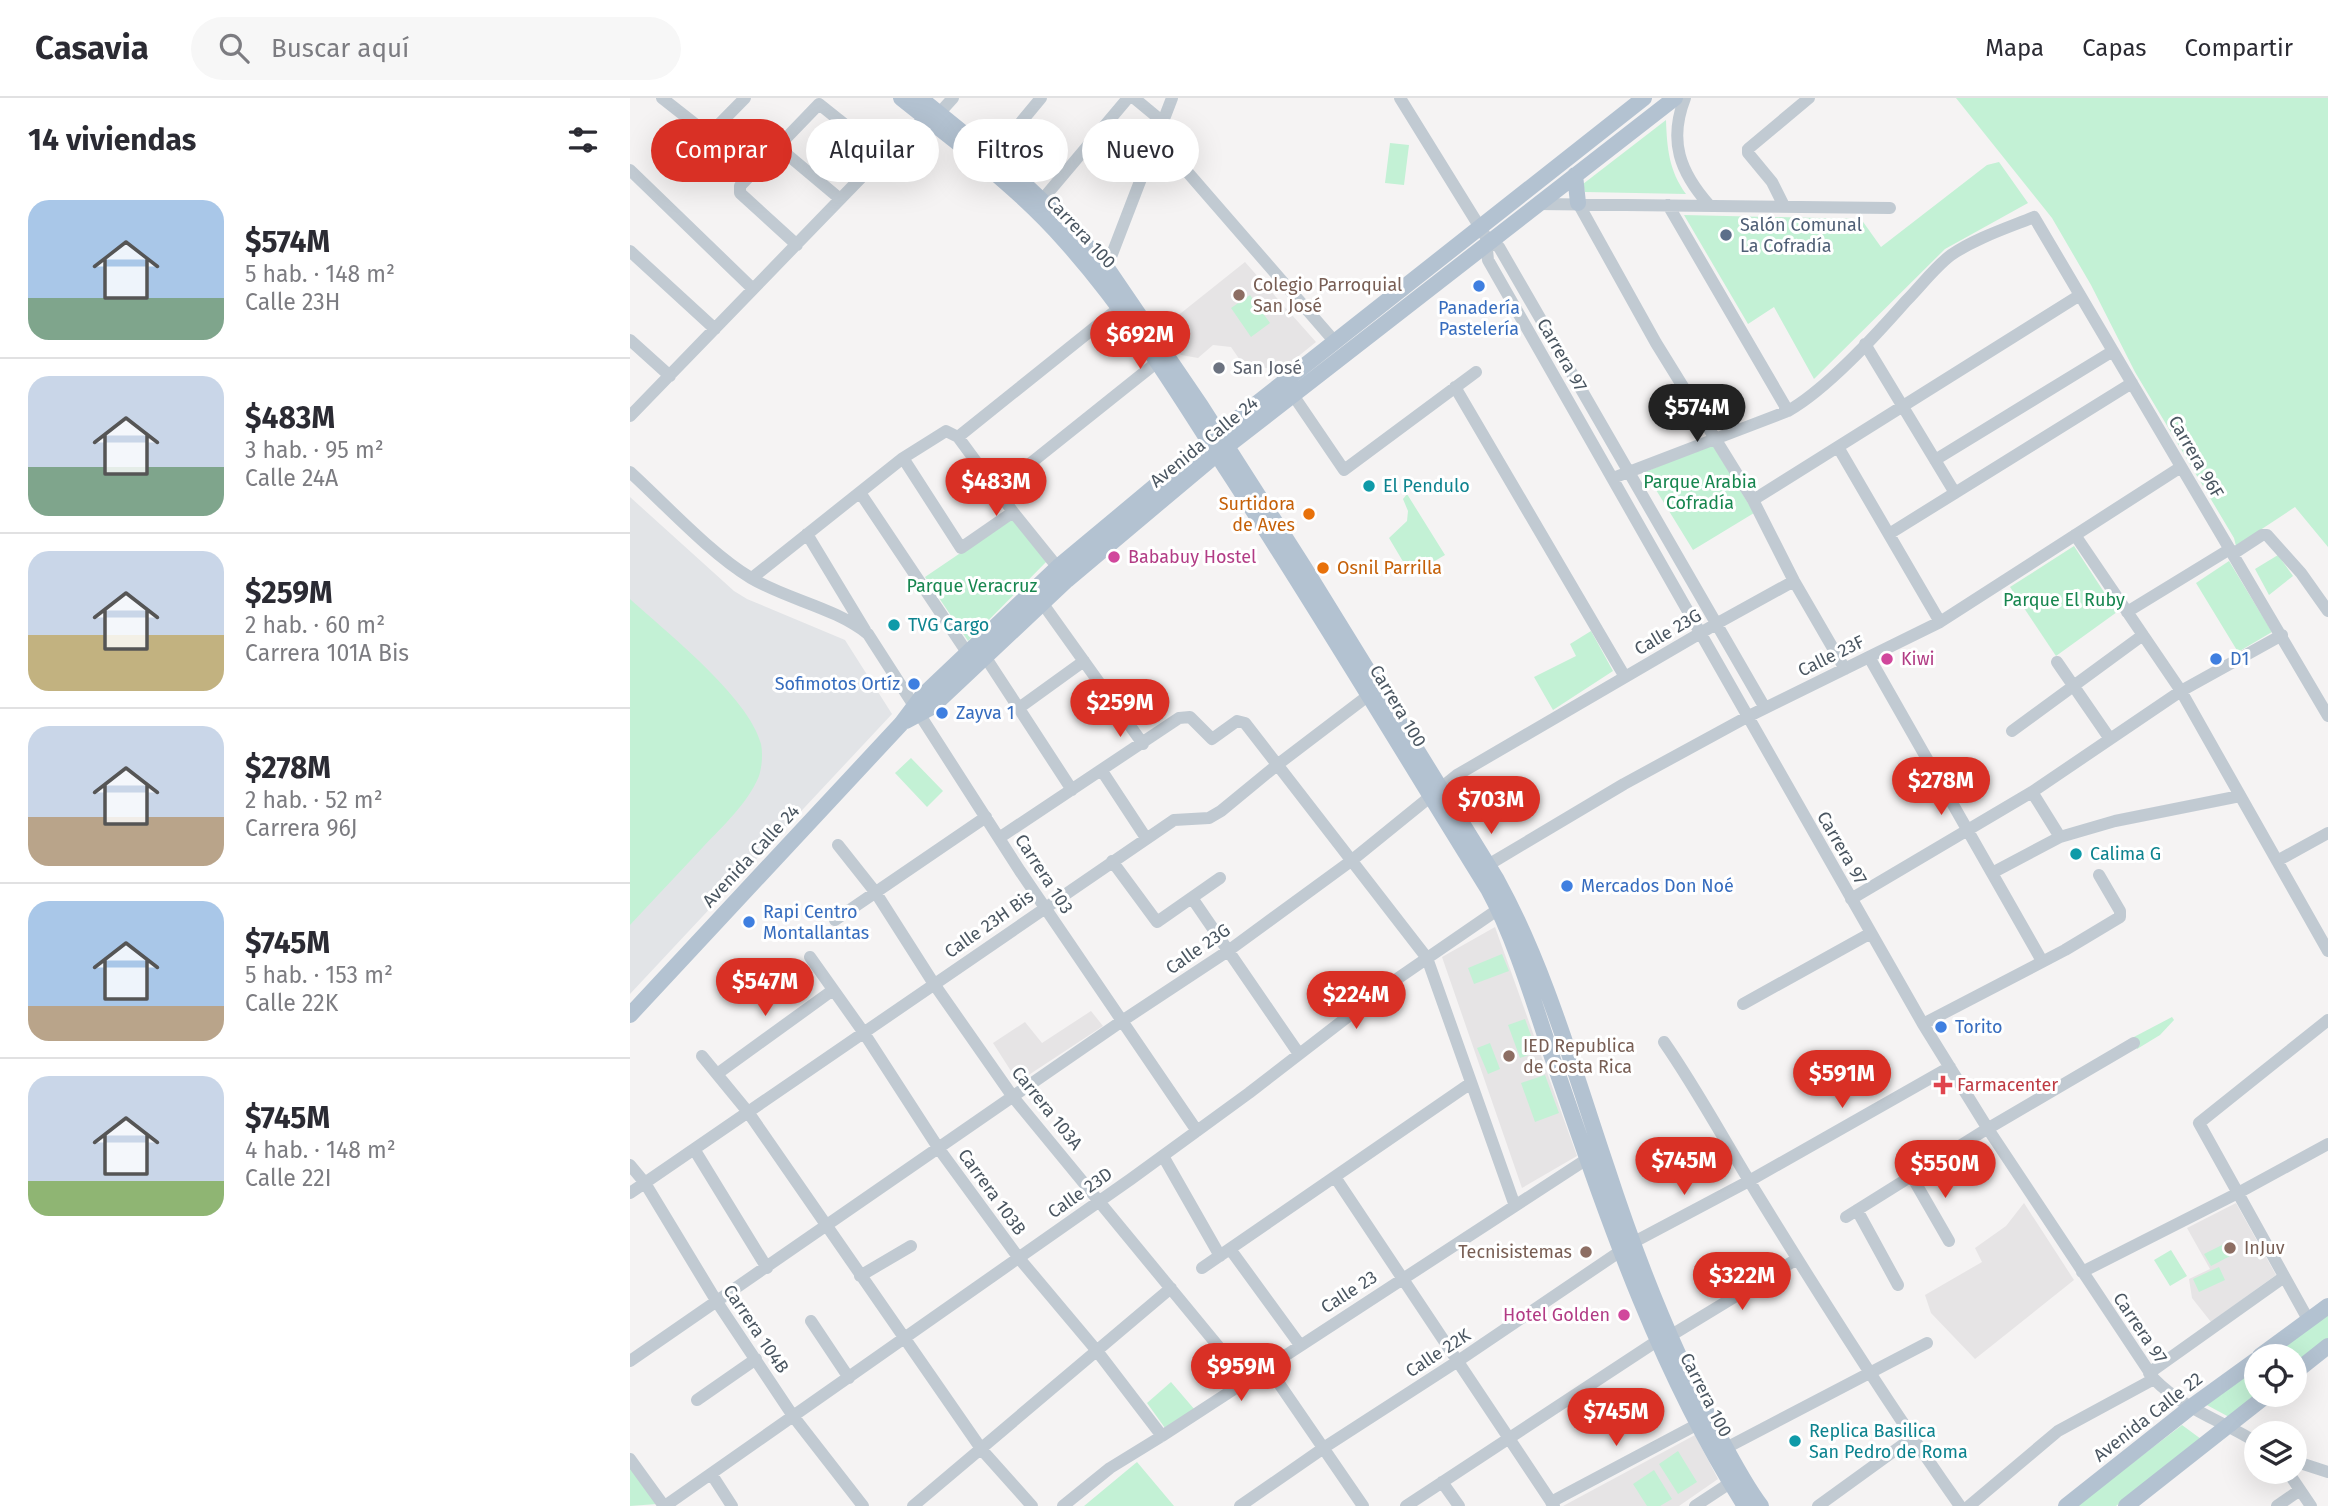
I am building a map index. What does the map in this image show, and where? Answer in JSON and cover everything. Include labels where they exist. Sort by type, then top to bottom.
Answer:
[{"type":"main road","name":"Carrera 100","points":[[901,98],[953,129]]},
{"type":"main road","name":"Carrera 100","points":[[920,98],[932,115],[1104,275],[1119,308],[1156,363],[1218,443],[1369,695],[1489,866],[1570,1057],[1608,1172],[1628,1246]]},
{"type":"main road","name":"Avenida Calle 24","points":[[1218,443],[1293,395],[1644,98]]},
{"type":"main road","name":"Avenida Calle 24","points":[[918,710],[922,696],[968,654],[1335,342],[1484,234],[1537,204],[1675,98]]},
{"type":"main road","points":[[1575,175],[1578,204]]},
{"type":"main road","name":"Carrera 100","points":[[1022,182],[1042,200],[1104,275],[1218,443],[1504,905],[1587,1159],[1628,1246],[1698,1424],[1745,1506]]},
{"type":"main road","name":"Avenida Calle 24","points":[[630,1015],[901,724],[918,710],[932,707],[986,658],[1043,604],[1063,573]]},
{"type":"main road","points":[[2277,1344],[2328,1306]]},
{"type":"main road","name":"Carrera 100","points":[[1664,1338],[1761,1506]]},
{"type":"main road","points":[[2307,1363],[2328,1347]]},
{"type":"main road","name":"Avenida Calle 22","points":[[2066,1506],[2244,1369]]},
{"type":"main road","points":[[2130,1505],[2252,1407]]},
{"type":"street","points":[[662,98],[689,119]]},
{"type":"street","points":[[725,119],[745,98]]},
{"type":"street","points":[[927,119],[943,109],[953,98]]},
{"type":"street","points":[[1024,119],[1041,98]]},
{"type":"street","points":[[1042,200],[1128,98]]},
{"type":"street","points":[[1134,98],[1159,119]]},
{"type":"street","points":[[1164,119],[1172,98]]},
{"type":"street","name":"Carrera 97","points":[[1400,98],[1484,234],[1499,247],[1765,708]]},
{"type":"street","points":[[1685,98],[1677,125],[1679,154],[1689,180],[1709,205]]},
{"type":"street","points":[[1784,206],[1772,182],[1748,153],[1748,149],[1809,98]]},
{"type":"street","points":[[792,131],[819,104],[838,119]]},
{"type":"street","points":[[792,159],[839,198]]},
{"type":"street","points":[[630,170],[753,289]]},
{"type":"street","points":[[744,182],[740,186],[740,193],[796,245]]},
{"type":"street","points":[[630,416],[855,182]]},
{"type":"street","points":[[1104,275],[1140,182]]},
{"type":"street","points":[[1196,182],[1335,342]]},
{"type":"street","points":[[1537,204],[1890,208]]},
{"type":"street","points":[[1578,204],[1656,343],[1753,500],[1794,581],[1844,669]]},
{"type":"street","points":[[1668,205],[1788,411]]},
{"type":"street","name":"Carrera 96F","points":[[1865,345],[1927,277],[1951,255],[2034,217],[2328,716]]},
{"type":"street","name":"Carrera 97","points":[[1484,234],[1488,260],[1851,899],[1923,1024],[1988,1129],[2152,1376],[2165,1390],[2191,1407],[2244,1435]]},
{"type":"street","points":[[630,251],[715,329]]},
{"type":"street","points":[[1753,500],[2080,295]]},
{"type":"street","points":[[953,434],[1119,308]]},
{"type":"street","points":[[630,340],[670,376]]},
{"type":"street","points":[[1613,478],[1788,411],[1802,402],[1865,345],[1955,493]]},
{"type":"street","points":[[1935,460],[2113,351]]},
{"type":"street","points":[[997,490],[1156,363]]},
{"type":"street","points":[[1293,395],[1344,470],[1476,372]]},
{"type":"street","points":[[1889,534],[2132,383]]},
{"type":"street","points":[[1455,387],[1625,677]]},
{"type":"street","points":[[752,579],[904,458],[943,431],[953,434],[1063,573]]},
{"type":"street","points":[[1838,447],[1940,622]]},
{"type":"street","points":[[904,458],[961,548],[1013,512]]},
{"type":"street","name":"Calle 23F","points":[[1489,866],[1624,784],[1747,717],[1940,622],[2182,467]]},
{"type":"street","name":"Carrera 103","points":[[630,472],[717,552],[752,579],[850,622],[868,634]]},
{"type":"street","points":[[861,494],[968,654]]},
{"type":"street","name":"Carrera 103","points":[[807,534],[999,838],[1196,1131]]},
{"type":"street","points":[[2075,535],[2181,691],[2328,951]]},
{"type":"street","points":[[2127,612],[2262,535],[2267,535],[2301,573],[2328,611]]},
{"type":"street","name":"Calle 23G","points":[[630,1361],[1122,1021],[1228,951],[1351,861],[1468,768],[1794,581]]},
{"type":"street","points":[[1043,604],[1143,744]]},
{"type":"street","points":[[2012,731],[2143,635]]},
{"type":"street","points":[[1851,899],[2032,792],[2181,691],[2282,635]]},
{"type":"street","points":[[1869,657],[2042,961]]},
{"type":"street","points":[[986,658],[1072,790]]},
{"type":"street","points":[[1019,708],[1084,661]]},
{"type":"street","points":[[2057,662],[2110,739]]},
{"type":"street","name":"Calle 23H Bis","points":[[630,1193],[1146,838],[1174,820],[1209,818],[1222,811],[1369,695]]},
{"type":"street","points":[[999,838],[1184,716],[1189,717],[1212,739],[1237,721],[1245,723],[1427,958],[1515,1206]]},
{"type":"street","points":[[1102,771],[1146,838]]},
{"type":"street","points":[[2032,792],[2060,837]]},
{"type":"street","points":[[1992,873],[2060,837],[2115,821],[2240,796]]},
{"type":"street","points":[[835,920],[986,817]]},
{"type":"street","points":[[2277,861],[2328,833]]},
{"type":"street","name":"Carrera 103A","points":[[838,845],[876,893],[934,984],[1013,1097],[1246,1380]]},
{"type":"street","points":[[1112,861],[1157,922],[1220,878]]},
{"type":"street","points":[[1923,1024],[2101,930],[2120,917],[2120,911],[2099,875]]},
{"type":"street","points":[[1192,898],[1299,1055]]},
{"type":"street","name":"Calle 23D","points":[[665,1506],[1163,1156],[1427,958],[1504,905]]},
{"type":"street","points":[[1744,1004],[1871,933]]},
{"type":"street","name":"Carrera 103B","points":[[810,957],[864,1033],[939,1149],[1018,1257],[1097,1351],[1162,1436]]},
{"type":"street","points":[[717,1074],[834,990]]},
{"type":"street","points":[[2309,1321],[2199,1123],[2328,1020]]},
{"type":"street","points":[[1664,1042],[1699,1094],[1797,1259],[1912,1438],[1960,1506]]},
{"type":"street","points":[[1898,1285],[1852,1214],[1911,1175],[2134,1043]]},
{"type":"street","points":[[702,1056],[748,1112],[982,1450],[1032,1506]]},
{"type":"street","name":"Calle 22K","points":[[1241,1506],[1628,1246],[1950,1067]]},
{"type":"street","points":[[1202,1268],[1471,1083]]},
{"type":"street","points":[[2082,1272],[2327,1147]]},
{"type":"street","points":[[694,1149],[767,1268]]},
{"type":"street","points":[[1163,1156],[1225,1252],[1300,1345]]},
{"type":"street","name":"Calle 23","points":[[1063,1506],[1110,1468],[1587,1159]]},
{"type":"street","name":"Carrera 104B","points":[[630,1165],[645,1182],[716,1302],[793,1416],[863,1506]]},
{"type":"street","points":[[1911,1175],[1949,1241]]},
{"type":"street","points":[[1335,1177],[1552,1504],[1698,1424]]},
{"type":"street","points":[[860,1276],[911,1246]]},
{"type":"street","points":[[1406,1506],[1664,1338],[1797,1259]]},
{"type":"street","points":[[1969,1506],[2058,1431],[2152,1376],[2284,1277]]},
{"type":"street","points":[[913,1506],[1171,1288]]},
{"type":"street","points":[[811,1321],[849,1378]]},
{"type":"street","points":[[1726,1448],[1927,1343]]},
{"type":"street","points":[[697,1400],[756,1359]]},
{"type":"street","points":[[1268,1366],[1363,1506]]},
{"type":"street","points":[[1818,1506],[1912,1438]]},
{"type":"street","points":[[630,1459],[665,1506]]},
{"type":"street","points":[[2307,1465],[2328,1472]]},
{"type":"street","points":[[712,1475],[732,1506]]},
{"type":"street","points":[[1442,1482],[1459,1506]]},
{"type":"street","points":[[1695,1506],[1730,1483]]},
{"type":"street","points":[[2296,1484],[2311,1506]]},
{"type":"street","points":[[2277,1506],[2300,1490]]},
{"type":"shaded area","name":"Colegio Parroquial San José","points":[[1245,262],[1316,342],[1280,371],[1242,363],[1231,347],[1213,345],[1198,358],[1181,355],[1161,329]]},
{"type":"shaded area","points":[[630,497],[734,591],[845,640],[892,714],[630,994]]},
{"type":"shaded area","name":"IED Republica de Costa Rica","points":[[1495,927],[1577,1156],[1522,1188],[1442,957]]},
{"type":"shaded area","points":[[1091,1011],[1103,1026],[1018,1082],[993,1043],[1025,1022],[1042,1043]]},
{"type":"shaded area","points":[[2024,1203],[2074,1280],[1975,1359],[1931,1313],[1925,1295],[1982,1262],[1975,1248],[2006,1226]]},
{"type":"shaded area","name":"InJuv","points":[[2236,1203],[2276,1275],[2211,1322],[2192,1298],[2189,1279],[2210,1269],[2187,1228]]},
{"type":"shaded area","points":[[1695,1435],[1718,1479],[1679,1506],[1563,1506]]},
{"type":"green space","points":[[1956,98],[2328,98],[2328,547],[2295,507],[2236,546],[2234,538],[2135,372],[2091,285],[2052,218]]},
{"type":"green space","points":[[1666,120],[1670,159],[1686,194],[1585,192],[1583,184]]},
{"type":"green space","points":[[1390,143],[1409,145],[1404,185],[1385,183]]},
{"type":"green space","points":[[1999,162],[2028,203],[1945,249],[1814,379],[1774,307],[1748,324],[1684,215],[1861,219],[1881,247],[1987,165]]},
{"type":"green space","points":[[1250,295],[1270,323],[1251,337],[1231,308]]},
{"type":"green space","name":"Parque Arabia Cofradía","points":[[1712,444],[1754,513],[1693,550],[1645,472]]},
{"type":"green space","points":[[1407,494],[1445,555],[1411,575],[1389,538],[1407,521],[1408,511],[1403,499]]},
{"type":"green space","name":"Parque Veracruz","points":[[1012,518],[1049,559],[968,641],[925,577]]},
{"type":"green space","name":"Parque El Ruby","points":[[2074,546],[2117,612],[2056,656],[2010,587]]},
{"type":"green space","points":[[2278,555],[2293,576],[2269,595],[2255,569]]},
{"type":"green space","points":[[2229,561],[2272,632],[2238,652],[2196,583]]},
{"type":"green space","points":[[630,599],[704,666],[741,706],[761,744],[762,756],[759,776],[742,805],[630,925]]},
{"type":"green space","points":[[1591,631],[1613,671],[1553,710],[1534,677],[1576,656],[1570,644]]},
{"type":"green space","points":[[911,758],[943,791],[927,807],[895,773]]},
{"type":"green space","points":[[1502,954],[1509,971],[1474,984],[1468,968]]},
{"type":"green space","points":[[2172,1017],[2174,1020],[2160,1035],[2137,1049],[2132,1038]]},
{"type":"green space","points":[[1525,1019],[1537,1052],[1520,1058],[1508,1025]]},
{"type":"green space","points":[[1490,1043],[1500,1069],[1488,1074],[1477,1048]]},
{"type":"green space","points":[[1545,1075],[1559,1113],[1535,1122],[1521,1083]]},
{"type":"green space","points":[[2228,1242],[2234,1254],[2211,1266],[2204,1254]]},
{"type":"green space","points":[[2171,1250],[2187,1276],[2170,1286],[2154,1260]]},
{"type":"green space","points":[[2219,1267],[2225,1280],[2199,1292],[2193,1279]]},
{"type":"green space","points":[[2328,1311],[2328,1339],[2307,1356],[2307,1344],[2284,1344]]},
{"type":"green space","points":[[2244,1375],[2244,1405],[2229,1417],[2205,1404]]},
{"type":"green space","points":[[1171,1382],[1195,1410],[1165,1428],[1147,1403]]},
{"type":"green space","points":[[2182,1425],[2201,1439],[2116,1506],[2076,1506]]},
{"type":"green space","points":[[1678,1451],[1697,1482],[1678,1494],[1659,1464]]},
{"type":"green space","points":[[1137,1462],[1174,1506],[1084,1506]]},
{"type":"green space","points":[[630,1468],[657,1504],[630,1506]]},
{"type":"green space","points":[[1654,1470],[1672,1499],[1660,1506],[1647,1506],[1633,1484]]},
{"type":"place","name":"Salón Comunal La Cofradía","points":[[1726,235]]},
{"type":"place","name":"Panadería Pastelería","points":[[1479,286]]},
{"type":"place","name":"Colegio Parroquial San José","points":[[1239,295]]},
{"type":"place","name":"San José","points":[[1219,368]]},
{"type":"place","name":"El Pendulo","points":[[1369,486]]},
{"type":"place","name":"Surtidora de Aves","points":[[1309,514]]},
{"type":"place","name":"Bababuy Hostel","points":[[1114,557]]},
{"type":"place","name":"Osnil Parrilla","points":[[1323,568]]},
{"type":"place","name":"TVG Cargo","points":[[894,625]]},
{"type":"place","name":"Kiwi","points":[[1887,659]]},
{"type":"place","name":"D1","points":[[2216,659]]},
{"type":"place","name":"Sofimotos Ortíz","points":[[914,684]]},
{"type":"place","name":"Zayva 1","points":[[942,713]]},
{"type":"place","name":"Calima G","points":[[2076,854]]},
{"type":"place","name":"Mercados Don Noé","points":[[1567,886]]},
{"type":"place","name":"Rapi Centro Montallantas","points":[[749,922]]},
{"type":"place","name":"Torito","points":[[1941,1027]]},
{"type":"place","name":"IED Republica de Costa Rica","points":[[1509,1056]]},
{"type":"place","name":"Farmacenter","points":[[1943,1085]]},
{"type":"place","name":"InJuv","points":[[2230,1248]]},
{"type":"place","name":"Tecnisistemas","points":[[1586,1252]]},
{"type":"place","name":"Hotel Golden","points":[[1624,1315]]},
{"type":"place","name":"Replica Basilica San Pedro de Roma","points":[[1795,1441]]}]
